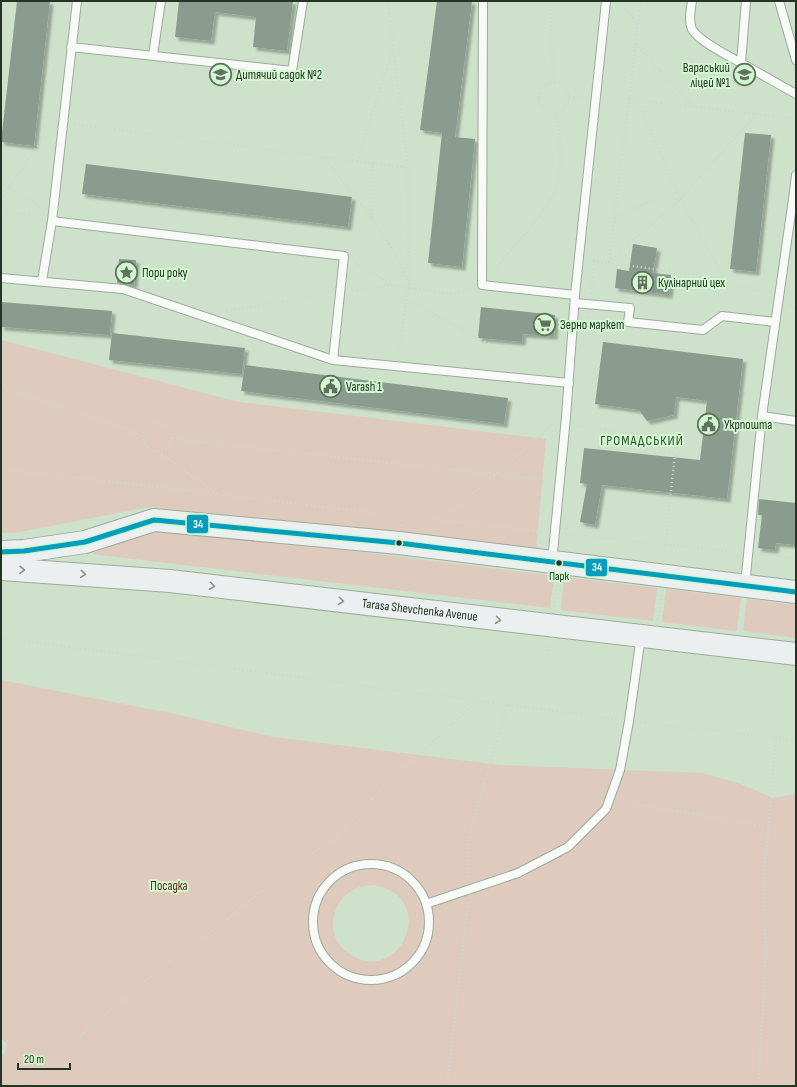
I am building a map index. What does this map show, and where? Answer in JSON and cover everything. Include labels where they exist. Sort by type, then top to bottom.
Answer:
[{"type":"main road","points":[[1,552],[24,551],[85,542],[154,520],[399,543],[796,592]]},
{"type":"main road","name":"Tarasa Shevchenka Avenue","points":[[1,569],[44,571],[170,582],[796,654]]},
{"type":"lane","points":[[42,281],[52,218],[77,1]]},
{"type":"lane","points":[[153,55],[161,1]]},
{"type":"lane","points":[[71,47],[292,71],[303,1]]},
{"type":"lane","points":[[483,1],[482,285],[575,299],[590,304],[630,308],[628,322],[703,330],[722,316],[775,322]]},
{"type":"lane","points":[[552,562],[566,425],[575,299],[606,1]]},
{"type":"lane","points":[[692,1],[690,18],[692,29],[702,39],[796,94]]},
{"type":"lane","points":[[741,63],[746,1]]},
{"type":"lane","points":[[779,1],[796,60]]},
{"type":"lane","points":[[745,586],[762,416],[795,192],[796,175]]},
{"type":"lane","points":[[52,218],[344,256],[333,360]]},
{"type":"lane","points":[[1,278],[124,289],[333,360],[569,383]]},
{"type":"lane","points":[[762,416],[796,421]]},
{"type":"lane","points":[[426,904],[518,872],[568,847],[606,809],[620,770],[629,721],[649,636]]},
{"type":"lane","points":[[379,864],[399,871],[416,885],[426,904],[429,925],[424,946],[412,964],[394,976],[373,981],[352,978],[333,967],[319,951],[313,930],[314,909],[322,889],[338,874],[357,865],[379,864]]},
{"type":"path","points":[[388,1],[408,168],[409,288],[397,366]]},
{"type":"path","points":[[550,1],[554,81]]},
{"type":"path","points":[[620,1],[638,26]]},
{"type":"path","points":[[609,262],[642,1]]},
{"type":"path","points":[[636,44],[693,107]]},
{"type":"path","points":[[357,161],[394,46]]},
{"type":"path","points":[[554,81],[566,88],[569,97],[566,107],[557,112],[547,110],[540,103],[539,98],[539,93],[544,85],[554,81]]},
{"type":"path","points":[[629,99],[796,119]]},
{"type":"path","points":[[637,100],[680,199],[727,282]]},
{"type":"path","points":[[482,285],[550,201],[558,184],[561,161],[557,112]]},
{"type":"path","points":[[609,262],[680,199],[756,114]]},
{"type":"path","points":[[1,199],[54,121],[408,168]]},
{"type":"path","points":[[324,157],[371,220],[401,264],[409,288]]},
{"type":"path","points":[[371,220],[372,163]]},
{"type":"path","points":[[1,183],[52,218]]},
{"type":"path","points":[[614,216],[657,199],[680,199]]},
{"type":"path","points":[[1,211],[52,218]]},
{"type":"path","points":[[344,256],[390,285]]},
{"type":"path","points":[[586,342],[594,261],[699,275],[779,296]]},
{"type":"path","points":[[407,300],[493,346]]},
{"type":"path","points":[[1,383],[11,390],[143,436]]},
{"type":"path","points":[[576,433],[578,418]]},
{"type":"path","points":[[158,452],[167,448],[172,439],[168,427],[160,423],[152,424],[147,427],[143,436],[149,449],[158,452],[218,495]]},
{"type":"path","points":[[442,520],[554,424],[661,436],[660,450],[676,453],[665,544],[663,576],[649,636]]},
{"type":"path","points":[[172,439],[560,482]]},
{"type":"path","points":[[1,469],[378,513]]},
{"type":"path","points":[[670,498],[753,506]]},
{"type":"path","points":[[429,519],[796,558]]},
{"type":"path","points":[[1,638],[629,721],[796,740]]},
{"type":"path","points":[[23,1086],[106,1014],[133,994],[155,972],[228,919],[293,866],[334,839],[390,781],[478,701]]},
{"type":"path","points":[[447,1086],[470,889],[468,840],[507,705]]},
{"type":"path","points":[[758,1086],[766,954],[764,877],[776,738]]},
{"type":"path","points":[[609,800],[768,827]]},
{"type":"green space","points":[[1,340],[239,402],[546,439],[536,550],[148,507],[15,533],[1,533]]},
{"type":"green space","points":[[169,528],[554,576],[550,608],[91,554],[130,535]]},
{"type":"green space","points":[[564,577],[657,588],[653,621],[561,610]]},
{"type":"green space","points":[[666,589],[741,598],[737,631],[662,622]]},
{"type":"green space","points":[[747,599],[796,605],[796,638],[743,631]]},
{"type":"green space","name":"Посадка","points":[[1,680],[175,714],[273,737],[500,765],[702,773],[738,783],[773,798],[796,794],[796,1086],[1,1086],[1,1056],[4,1054],[7,1044],[1,1038]],"holes":[[[375,885],[390,890],[402,900],[408,914],[408,928],[403,941],[395,952],[383,959],[369,961],[353,956],[345,951],[337,942],[333,923],[337,908],[346,895],[362,886]]]},
{"type":"building","points":[[17,1],[50,1],[34,146],[1,142]]},
{"type":"building","points":[[179,1],[293,1],[287,51],[253,47],[256,17],[215,12],[211,41],[175,37]]},
{"type":"building","points":[[437,1],[472,1],[455,137],[475,139],[462,267],[428,263],[442,133],[420,130]]},
{"type":"building","points":[[745,133],[771,135],[756,272],[730,269]]},
{"type":"building","points":[[86,164],[352,197],[348,227],[82,194]]},
{"type":"building","points":[[633,244],[657,248],[653,273],[671,275],[669,295],[615,288],[617,269],[629,271]]},
{"type":"building","points":[[119,259],[136,260],[134,285],[117,283]]},
{"type":"building","points":[[1,302],[112,311],[110,335],[1,327]]},
{"type":"building","points":[[481,307],[555,315],[554,336],[523,334],[522,342],[478,338]]},
{"type":"building","points":[[112,333],[245,348],[242,374],[109,360]]},
{"type":"building","points":[[603,342],[743,359],[727,499],[602,485],[595,525],[580,522],[587,484],[580,483],[584,448],[700,460],[707,401],[676,397],[674,415],[647,421],[639,410],[595,404]]},
{"type":"building","points":[[245,365],[508,398],[504,424],[241,391]]},
{"type":"building","points":[[759,499],[796,503],[796,545],[776,543],[775,550],[758,548],[762,515],[758,515]]},
{"type":"transit line","name":"34","points":[[1,552],[24,551],[85,542],[154,520],[399,543],[796,592]]},
{"type":"place","name":"Дитячий садок №2","points":[[221,75]]},
{"type":"place","name":"Вараський ліцей №1","points":[[745,75]]},
{"type":"place","name":"Пори року","points":[[126,273]]},
{"type":"place","name":"Кулінарний цех","points":[[643,283]]},
{"type":"place","name":"Зерно маркет","points":[[545,325]]},
{"type":"place","name":"Varash 1","points":[[331,387]]},
{"type":"place","name":"Укрпошта","points":[[708,425]]},
{"type":"place","name":"Парк","points":[[559,563]]},
{"type":"district","name":"ГРОМАДСЬКИЙ","points":[[642,440]]}]
